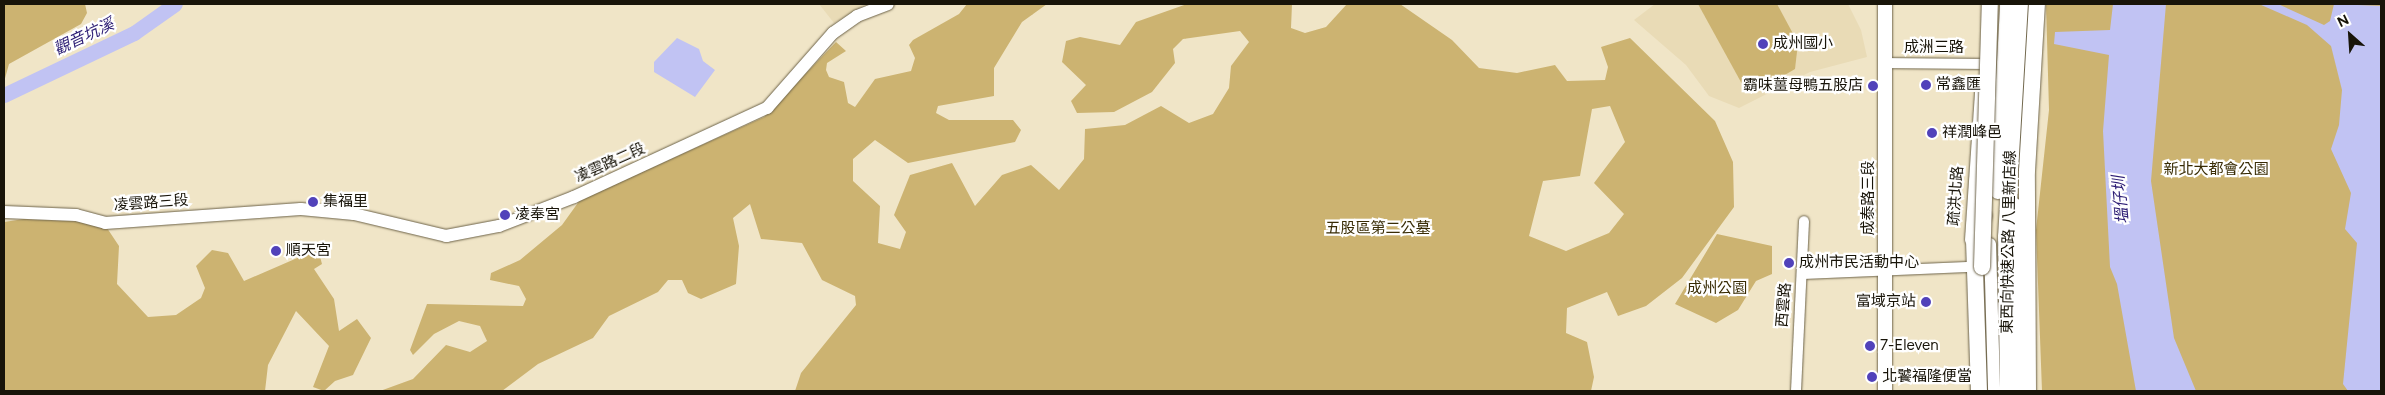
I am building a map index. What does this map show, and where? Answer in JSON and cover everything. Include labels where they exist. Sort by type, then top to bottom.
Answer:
[{"type":"highway","points":[[1987,391],[1975,268],[1990,4]]},
{"type":"highway","name":"東西向快速公路 八里新店線","points":[[2001,391],[1997,200],[2008,4]]},
{"type":"highway","name":"東西向快速公路 八里新店線","points":[[2008,391],[2006,238],[2020,4]]},
{"type":"highway","points":[[2028,391],[2027,171],[2037,4]]},
{"type":"highway","points":[[1978,391],[1974,238],[1989,201]]},
{"type":"highway","points":[[2016,261],[2022,391]]},
{"type":"main road","name":"成泰路三段","points":[[1885,4],[1885,391]]},
{"type":"street","name":"凌雲路二段","points":[[301,209],[354,214],[446,236],[499,226],[574,197],[767,108],[833,33],[857,16],[888,4]]},
{"type":"street","name":"疏洪北路","points":[[1973,391],[1975,268],[1986,4]]},
{"type":"street","points":[[1994,391],[1989,201],[1998,4]]},
{"type":"street","points":[[2017,391],[2017,119],[2027,4]]},
{"type":"street","name":"成洲三路","points":[[1886,63],[1982,64]]},
{"type":"street","name":"凌雲路三段","points":[[4,212],[76,215],[105,223],[301,209]]},
{"type":"street","name":"西雲路","points":[[1796,391],[1804,221]]},
{"type":"street","points":[[1802,274],[1886,268],[1975,268]]},
{"type":"shaded area","points":[[819,4],[866,4],[834,23]]},
{"type":"shaded area","name":"成州國小","points":[[1655,4],[1848,4],[1861,30],[1867,57],[1810,72],[1739,108],[1709,96],[1686,65],[1634,20]]},
{"type":"green space","points":[[4,4],[85,4],[87,13],[81,24],[9,64],[4,82]]},
{"type":"green space","name":"五股區第二公墓","points":[[967,4],[1047,4],[1022,22],[994,68],[994,96],[938,106],[936,113],[949,120],[1013,120],[1021,130],[1015,142],[908,163],[875,140],[853,159],[853,181],[880,206],[878,243],[900,249],[906,232],[894,215],[910,175],[952,163],[975,206],[1002,175],[1031,165],[1059,190],[1084,159],[1085,129],[1125,125],[1161,106],[1189,123],[1213,114],[1229,88],[1231,66],[1249,42],[1240,31],[1183,39],[1173,49],[1175,63],[1152,92],[1114,112],[1077,113],[1071,101],[1086,85],[1062,62],[1066,41],[1080,37],[1120,45],[1136,22],[1187,4],[1292,4],[1291,28],[1305,33],[1326,27],[1347,4],[1400,4],[1452,40],[1479,68],[1517,73],[1555,65],[1567,81],[1605,80],[1608,67],[1601,47],[1630,38],[1715,121],[1733,162],[1734,207],[1682,278],[1646,306],[1618,316],[1607,292],[1567,308],[1566,333],[1587,342],[1594,377],[1591,391],[795,391],[801,373],[856,305],[855,296],[822,280],[802,243],[761,239],[750,204],[733,218],[739,246],[736,284],[701,299],[688,293],[682,280],[668,280],[658,292],[609,316],[593,338],[538,364],[502,391],[380,391],[413,379],[446,345],[470,352],[487,341],[480,326],[459,321],[434,334],[413,355],[410,350],[427,304],[523,306],[526,299],[519,286],[490,280],[491,273],[520,260],[562,225],[580,200],[764,117],[836,42],[846,51],[827,63],[826,70],[829,77],[844,82],[848,103],[855,107],[875,79],[911,71],[915,58],[909,45],[913,40],[959,14]],"holes":[[[1610,106],[1625,142],[1594,183],[1624,214],[1609,233],[1566,251],[1529,236],[1543,181],[1580,176],[1592,109]]]},
{"type":"green space","points":[[1698,4],[1777,4],[1798,43],[1795,69],[1763,88],[1742,84]]},
{"type":"green space","name":"新北大都會公園","points":[[2046,4],[2381,4],[2381,391],[2042,391],[2036,230],[2049,110]]},
{"type":"green space","points":[[24,219],[90,222],[107,228],[119,246],[117,284],[148,317],[176,315],[201,298],[205,288],[196,266],[212,250],[228,253],[244,281],[318,249],[322,264],[314,269],[334,299],[339,331],[357,319],[371,338],[353,375],[335,381],[324,391],[313,387],[329,346],[296,311],[268,365],[265,391],[4,391],[4,222]]},
{"type":"green space","name":"成州公園","points":[[1717,234],[1772,246],[1772,274],[1756,281],[1738,310],[1716,323],[1675,304]]},
{"type":"water","name":"塭仔圳","points":[[2113,4],[2166,4],[2151,181],[2174,338],[2196,391],[2136,391],[2117,284],[2110,267],[2103,131],[2109,55],[2054,44],[2055,32],[2110,30]]},
{"type":"water","points":[[2259,4],[2278,4],[2324,25],[2330,21],[2334,4],[2381,6],[2381,391],[2348,391],[2343,384],[2357,243],[2345,229],[2351,193],[2331,149],[2339,125],[2342,90],[2331,46],[2307,25]]},
{"type":"water","points":[[677,38],[699,49],[703,61],[715,70],[695,97],[654,72],[654,62]]},
{"type":"waterway","name":"觀音坑溪","points":[[4,95],[134,33],[175,4]]},
{"type":"place","name":"成州國小","points":[[1763,44]]},
{"type":"place","name":"常鑫匯","points":[[1926,85]]},
{"type":"place","name":"霸味薑母鴨五股店","points":[[1873,86]]},
{"type":"place","name":"祥潤峰邑","points":[[1932,133]]},
{"type":"place","name":"集福里","points":[[313,202]]},
{"type":"place","name":"凌奉宮","points":[[505,215]]},
{"type":"place","name":"順天宮","points":[[276,251]]},
{"type":"place","name":"成州市民活動中心","points":[[1789,263]]},
{"type":"place","name":"富域京站","points":[[1926,302]]},
{"type":"place","name":"7-Eleven","points":[[1870,346]]},
{"type":"place","name":"北饕福隆便當","points":[[1872,377]]}]
